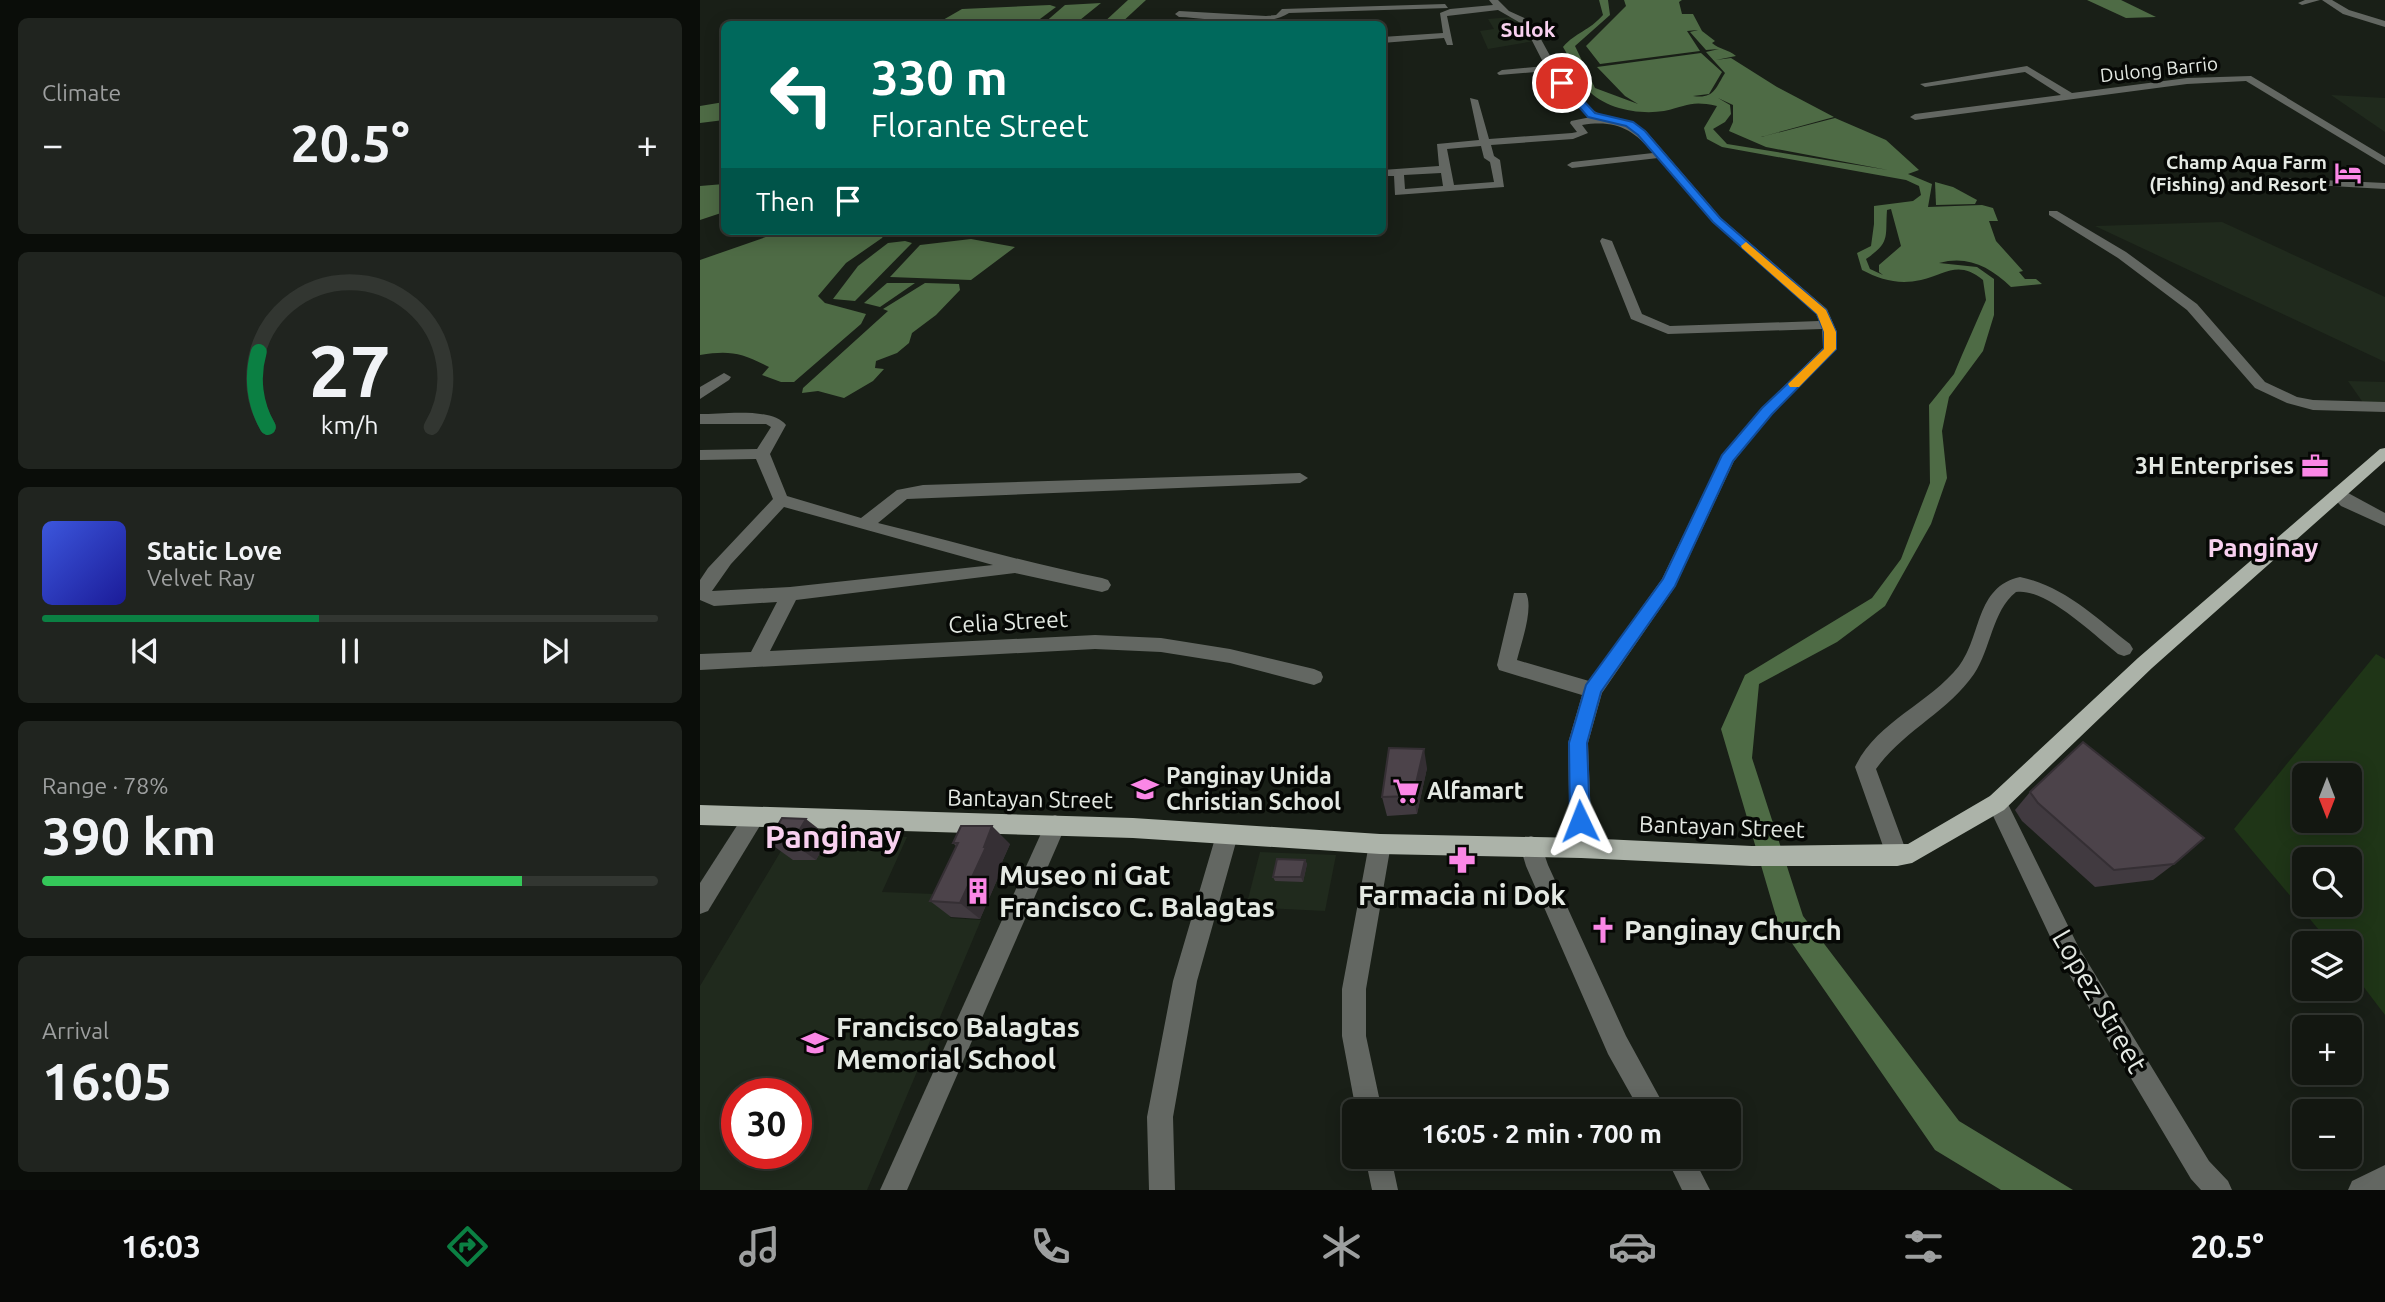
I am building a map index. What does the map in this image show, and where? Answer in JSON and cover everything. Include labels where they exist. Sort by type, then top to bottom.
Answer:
[{"type":"main road","name":"Bantayan Street","points":[[700,815],[1055,825],[1380,844],[1531,846],[1752,856],[1897,856],[1912,853],[1997,803],[2136,657],[2385,453]]},
{"type":"street","points":[[1319,11],[1320,0]]},
{"type":"street","points":[[1437,0],[1448,9]]},
{"type":"street","points":[[2302,3],[2316,0]]},
{"type":"street","points":[[2326,0],[2346,12],[2384,22]]},
{"type":"street","points":[[1179,15],[1266,19],[1276,18],[1284,11],[1448,9],[1496,3],[1528,23],[1549,68],[1587,111],[1600,119],[1636,128],[1717,220],[1822,312],[1828,325],[1830,349],[1767,411],[1727,459],[1669,582],[1592,690],[1578,743],[1581,848]]},
{"type":"street","points":[[2363,6],[2384,22]]},
{"type":"street","points":[[1386,40],[1449,39],[1443,15],[1448,9]]},
{"type":"street","points":[[2336,15],[2346,12]]},
{"type":"street","points":[[1502,73],[1549,68]]},
{"type":"street","points":[[1925,84],[2027,69],[2071,97]]},
{"type":"street","name":"Dulong Barrio","points":[[1915,117],[2187,81],[2248,78],[2385,162]]},
{"type":"street","points":[[1399,172],[1399,192],[1500,185],[1494,160],[1489,158],[1473,100]]},
{"type":"street","points":[[1449,189],[1441,146],[1573,136],[1583,133],[1575,123],[1600,119]]},
{"type":"street","points":[[1572,165],[1660,155]]},
{"type":"street","points":[[1608,162],[1615,174]]},
{"type":"street","points":[[1386,173],[1446,169]]},
{"type":"street","points":[[2282,181],[2385,186]]},
{"type":"street","points":[[2053,213],[2122,255],[2192,307],[2260,385],[2292,400],[2314,405],[2385,407]]},
{"type":"street","points":[[1606,241],[1636,316],[1658,327],[1668,330],[1828,325]]},
{"type":"street","points":[[700,394],[724,377]]},
{"type":"street","points":[[700,419],[777,421],[779,425],[762,454]]},
{"type":"street","points":[[700,455],[762,454]]},
{"type":"street","points":[[762,454],[781,500]]},
{"type":"street","points":[[864,525],[903,494],[923,491],[1300,478]]},
{"type":"street","points":[[2337,493],[2347,502],[2385,520]]},
{"type":"street","points":[[781,500],[864,525],[988,556],[1015,567],[1102,585]]},
{"type":"street","points":[[781,500],[715,572],[704,586],[702,594],[714,599],[789,594],[1015,567]]},
{"type":"street","points":[[1897,856],[1865,766],[1884,742],[1937,702],[1975,658],[1999,596],[2009,587],[2020,584],[2046,592],[2136,657]]},
{"type":"street","points":[[756,660],[789,594]]},
{"type":"street","points":[[1520,598],[1516,630],[1506,665],[1592,690]]},
{"type":"street","name":"Celia Street","points":[[700,662],[1095,642],[1161,645],[1216,653],[1314,677]]},
{"type":"street","name":"Lopez Street","points":[[1997,803],[2071,956],[2200,1170],[2219,1190]]},
{"type":"street","points":[[700,902],[754,817]]},
{"type":"street","points":[[892,1190],[1055,825]]},
{"type":"street","points":[[1162,1190],[1160,1117],[1185,981],[1227,835]]},
{"type":"street","points":[[1367,1099],[1354,1036],[1354,989],[1380,844]]},
{"type":"street","points":[[1531,846],[1537,866],[1617,1045],[1647,1099]]},
{"type":"street","points":[[1381,1169],[1385,1190]]},
{"type":"street","points":[[1686,1169],[1697,1190]]},
{"type":"street","points":[[2361,1190],[2385,1178]]},
{"type":"shaded area","points":[[1128,0],[1146,0],[1123,21],[1105,21]]},
{"type":"shaded area","points":[[1599,0],[1608,0],[1610,15],[1575,46],[1595,88],[1638,104],[1625,96],[1597,67],[1701,53],[1722,72],[1709,94],[1693,96],[1705,96],[1710,94],[1713,92],[1725,73],[1706,52],[1719,49],[1706,50],[1690,32],[1698,30],[1687,31],[1700,51],[1600,64],[1586,46],[1626,6],[1624,0],[1682,0],[1679,2],[1682,14],[1693,14],[1702,31],[1715,41],[1712,43],[1736,56],[1716,60],[1731,58],[1777,87],[1834,117],[1761,137],[1835,118],[1886,140],[1919,170],[1908,174],[1932,184],[1928,207],[1982,205],[1993,208],[1998,221],[1989,221],[1996,241],[2023,271],[2019,272],[2025,279],[2036,279],[2042,284],[2011,287],[1978,264],[1960,261],[1939,263],[1977,267],[1994,279],[1994,315],[1983,351],[1949,397],[1942,431],[1947,478],[1931,524],[1885,606],[1837,642],[1759,684],[1752,758],[1803,916],[1959,1121],[2073,1190],[2001,1190],[1935,1150],[1778,923],[1721,729],[1745,675],[1872,598],[1901,559],[1930,483],[1929,405],[1954,374],[1986,300],[1983,280],[1966,271],[1952,270],[1921,280],[1898,282],[1862,270],[1857,253],[1871,246],[1874,206],[1913,201],[1921,195],[1919,186],[1906,180],[1722,147],[1707,139],[1704,128],[1717,106],[1695,104],[1664,111],[1644,112],[1613,106],[1594,96],[1580,80],[1563,47],[1603,15]],"holes":[[[1718,98],[1733,105],[1733,122],[1729,131],[1766,147],[1888,170],[1727,144],[1713,129],[1725,122],[1731,114],[1730,105]],[[1891,209],[1901,246],[1879,265],[1879,272],[1883,275],[1870,269],[1866,259],[1883,243],[1887,210]]]},
{"type":"shaded area","points":[[2087,0],[2121,0],[2156,17],[2126,18]]},
{"type":"shaded area","points":[[1101,3],[1079,21],[1046,21],[1065,5]]},
{"type":"shaded area","points":[[1050,5],[1056,7],[1037,21],[941,21],[962,9]]},
{"type":"shaded area","points":[[1512,17],[1523,22],[1534,41],[1488,49],[1480,31],[1494,29],[1488,19]]},
{"type":"shaded area","points":[[2331,95],[2385,98],[2385,132]]},
{"type":"shaded area","points":[[721,102],[721,120],[700,123],[700,106]]},
{"type":"shaded area","points":[[1935,182],[1953,187],[1977,200],[1975,204],[1936,205]]},
{"type":"shaded area","points":[[721,184],[721,213],[700,220],[700,186]]},
{"type":"shaded area","points":[[2222,222],[2385,297],[2385,362],[2095,226]]},
{"type":"shaded area","points":[[772,235],[884,235],[846,263],[818,296],[825,303],[866,314],[861,324],[794,382],[781,382],[762,375],[769,367],[743,356],[728,353],[700,355],[700,260]]},
{"type":"shaded area","points":[[971,239],[1015,247],[971,280],[890,277],[920,245]]},
{"type":"shaded area","points":[[888,243],[912,243],[855,301],[833,299],[858,266]]},
{"type":"shaded area","points":[[887,283],[915,283],[880,307],[864,303]]},
{"type":"shaded area","points":[[925,283],[959,284],[960,290],[936,315],[912,333],[909,343],[897,353],[876,361],[875,368],[884,369],[873,381],[844,398],[818,391],[802,393],[803,388],[888,311],[883,309]]},
{"type":"shaded area","points":[[2348,381],[2385,382],[2385,405],[2364,404]]},
{"type":"shaded area","points":[[2376,654],[2385,659],[2385,1015],[2362,985],[2362,931],[2320,931],[2308,917],[2362,917],[2362,847],[2292,847],[2292,898],[2234,829]]},
{"type":"shaded area","name":"Francisco Balagtas Memorial School","points":[[793,831],[907,837],[882,892],[960,895],[950,918],[981,920],[867,1190],[700,1190],[700,986]]},
{"type":"shaded area","points":[[1260,852],[1336,855],[1325,911],[1246,907]]},
{"type":"building","points":[[2083,742],[2204,838],[2174,864],[2114,870],[2038,803],[2030,792]]},
{"type":"building","points":[[1389,748],[1424,749],[1413,796],[1382,797]]},
{"type":"building","points":[[782,818],[806,819],[792,843],[768,842]]},
{"type":"building","points":[[961,826],[992,826],[986,847],[960,903],[930,901],[958,843],[953,843]]},
{"type":"building","points":[[1277,859],[1305,860],[1301,877],[1273,877]]},
{"type":"slow traffic","points":[[1746,246],[1822,312],[1830,332],[1830,349],[1795,384]]},
{"type":"place","name":"Champ Aqua Farm (Fishing) and Resort","points":[[2348,173]]},
{"type":"place","name":"3H Enterprises","points":[[2315,466]]},
{"type":"place","name":"Panginay Unida Christian School","points":[[1145,789]]},
{"type":"place","name":"Alfamart","points":[[1406,791]]},
{"type":"place","name":"Farmacia ni Dok","points":[[1462,860]]},
{"type":"place","name":"Museo ni Gat Francisco C. Balagtas","points":[[978,891]]},
{"type":"place","name":"Panginay Church","points":[[1603,930]]},
{"type":"place","name":"Francisco Balagtas Memorial School","points":[[815,1043]]},
{"type":"district","name":"Sulok","points":[[1528,30]]},
{"type":"district","name":"Panginay","points":[[2263,548]]},
{"type":"district","name":"Panginay","points":[[833,837]]},
{"type":"route","points":[[1562,83],[1591,115],[1629,124],[1642,133],[1717,220],[1822,312],[1830,332],[1830,349],[1767,411],[1727,459],[1669,582],[1592,690],[1578,743],[1580,821]]}]
